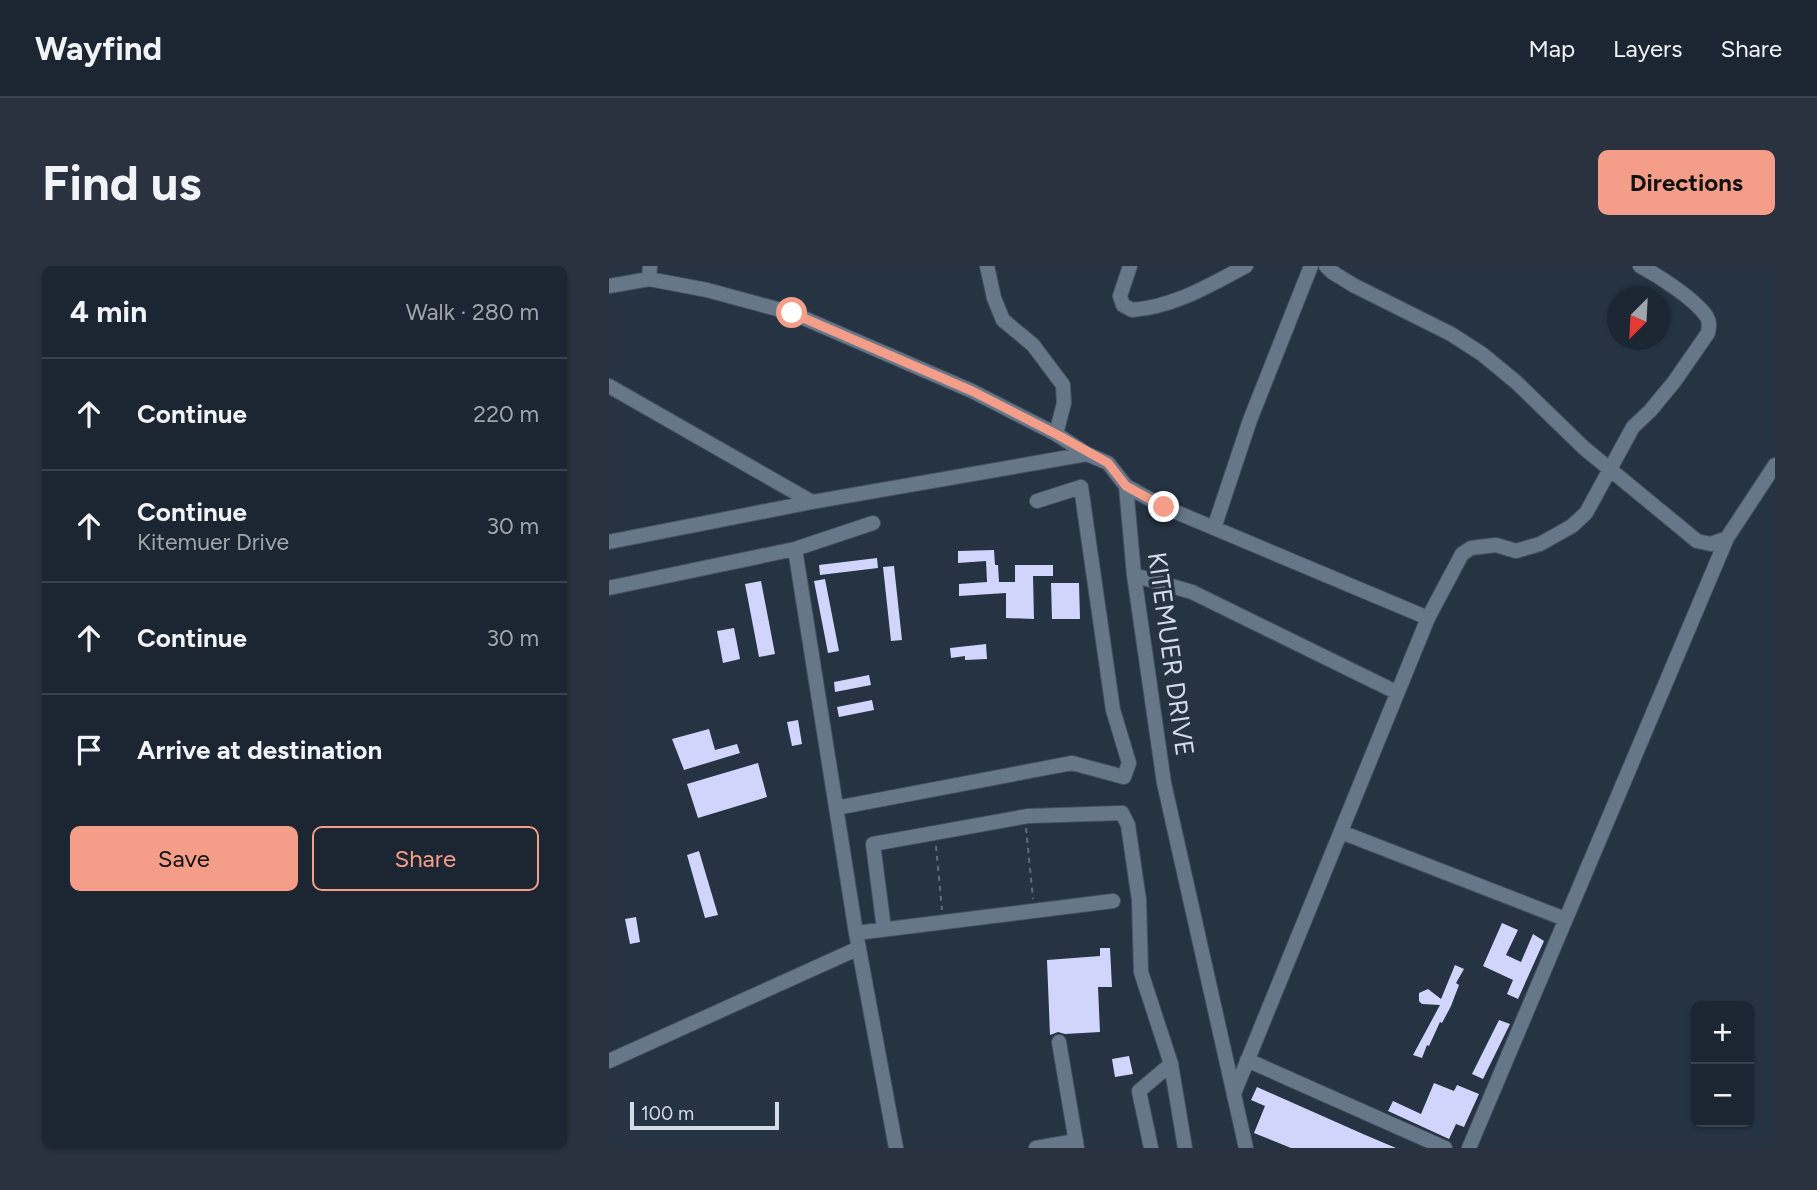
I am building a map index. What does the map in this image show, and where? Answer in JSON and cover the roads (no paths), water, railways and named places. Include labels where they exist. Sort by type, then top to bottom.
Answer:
[{"type":"street","points":[[988,266],[994,298],[1003,320],[1033,345],[1063,385],[1064,403],[1056,434]]},
{"type":"street","points":[[1130,266],[1119,296],[1123,305],[1132,310],[1172,302],[1246,266]]},
{"type":"street","points":[[1215,528],[1250,420],[1311,266]]},
{"type":"street","points":[[1326,266],[1353,285],[1451,334],[1482,354],[1584,448],[1697,541],[1711,544],[1727,538]]},
{"type":"street","points":[[1235,1092],[1427,618],[1466,549],[1496,545],[1516,551],[1551,539],[1572,526],[1586,513],[1633,427],[1674,382],[1708,333],[1710,326],[1707,317],[1668,283],[1640,266]]},
{"type":"street","points":[[609,286],[650,272],[792,313],[972,391],[1056,434],[1087,454],[1108,463],[1126,486],[1164,507],[1427,618]]},
{"type":"street","points":[[609,386],[812,502]]},
{"type":"street","points":[[609,542],[812,502],[1087,454]]},
{"type":"street","points":[[1469,1148],[1727,538],[1775,465]]},
{"type":"street","name":"KITEMUER DRIVE","points":[[1126,486],[1134,575],[1164,783],[1246,1148]]},
{"type":"street","points":[[836,808],[1072,763],[1124,777],[1129,763],[1113,710],[1081,487],[1037,501]]},
{"type":"street","points":[[609,588],[795,549],[873,523]]},
{"type":"street","points":[[795,549],[856,933],[896,1148]]},
{"type":"street","points":[[1134,575],[1192,592],[1397,692]]},
{"type":"street","points":[[884,929],[873,844],[1025,816],[1122,813],[1128,825],[1139,900],[1141,972],[1171,1064],[1185,1148]]},
{"type":"street","points":[[1341,832],[1565,919]]},
{"type":"street","points":[[856,933],[1113,901]]},
{"type":"street","points":[[609,1061],[859,948]]},
{"type":"street","points":[[1036,1148],[1077,1144],[1059,1042]]},
{"type":"street","points":[[1247,1060],[1445,1148]]},
{"type":"street","points":[[1151,1148],[1139,1091],[1171,1064]]}]
